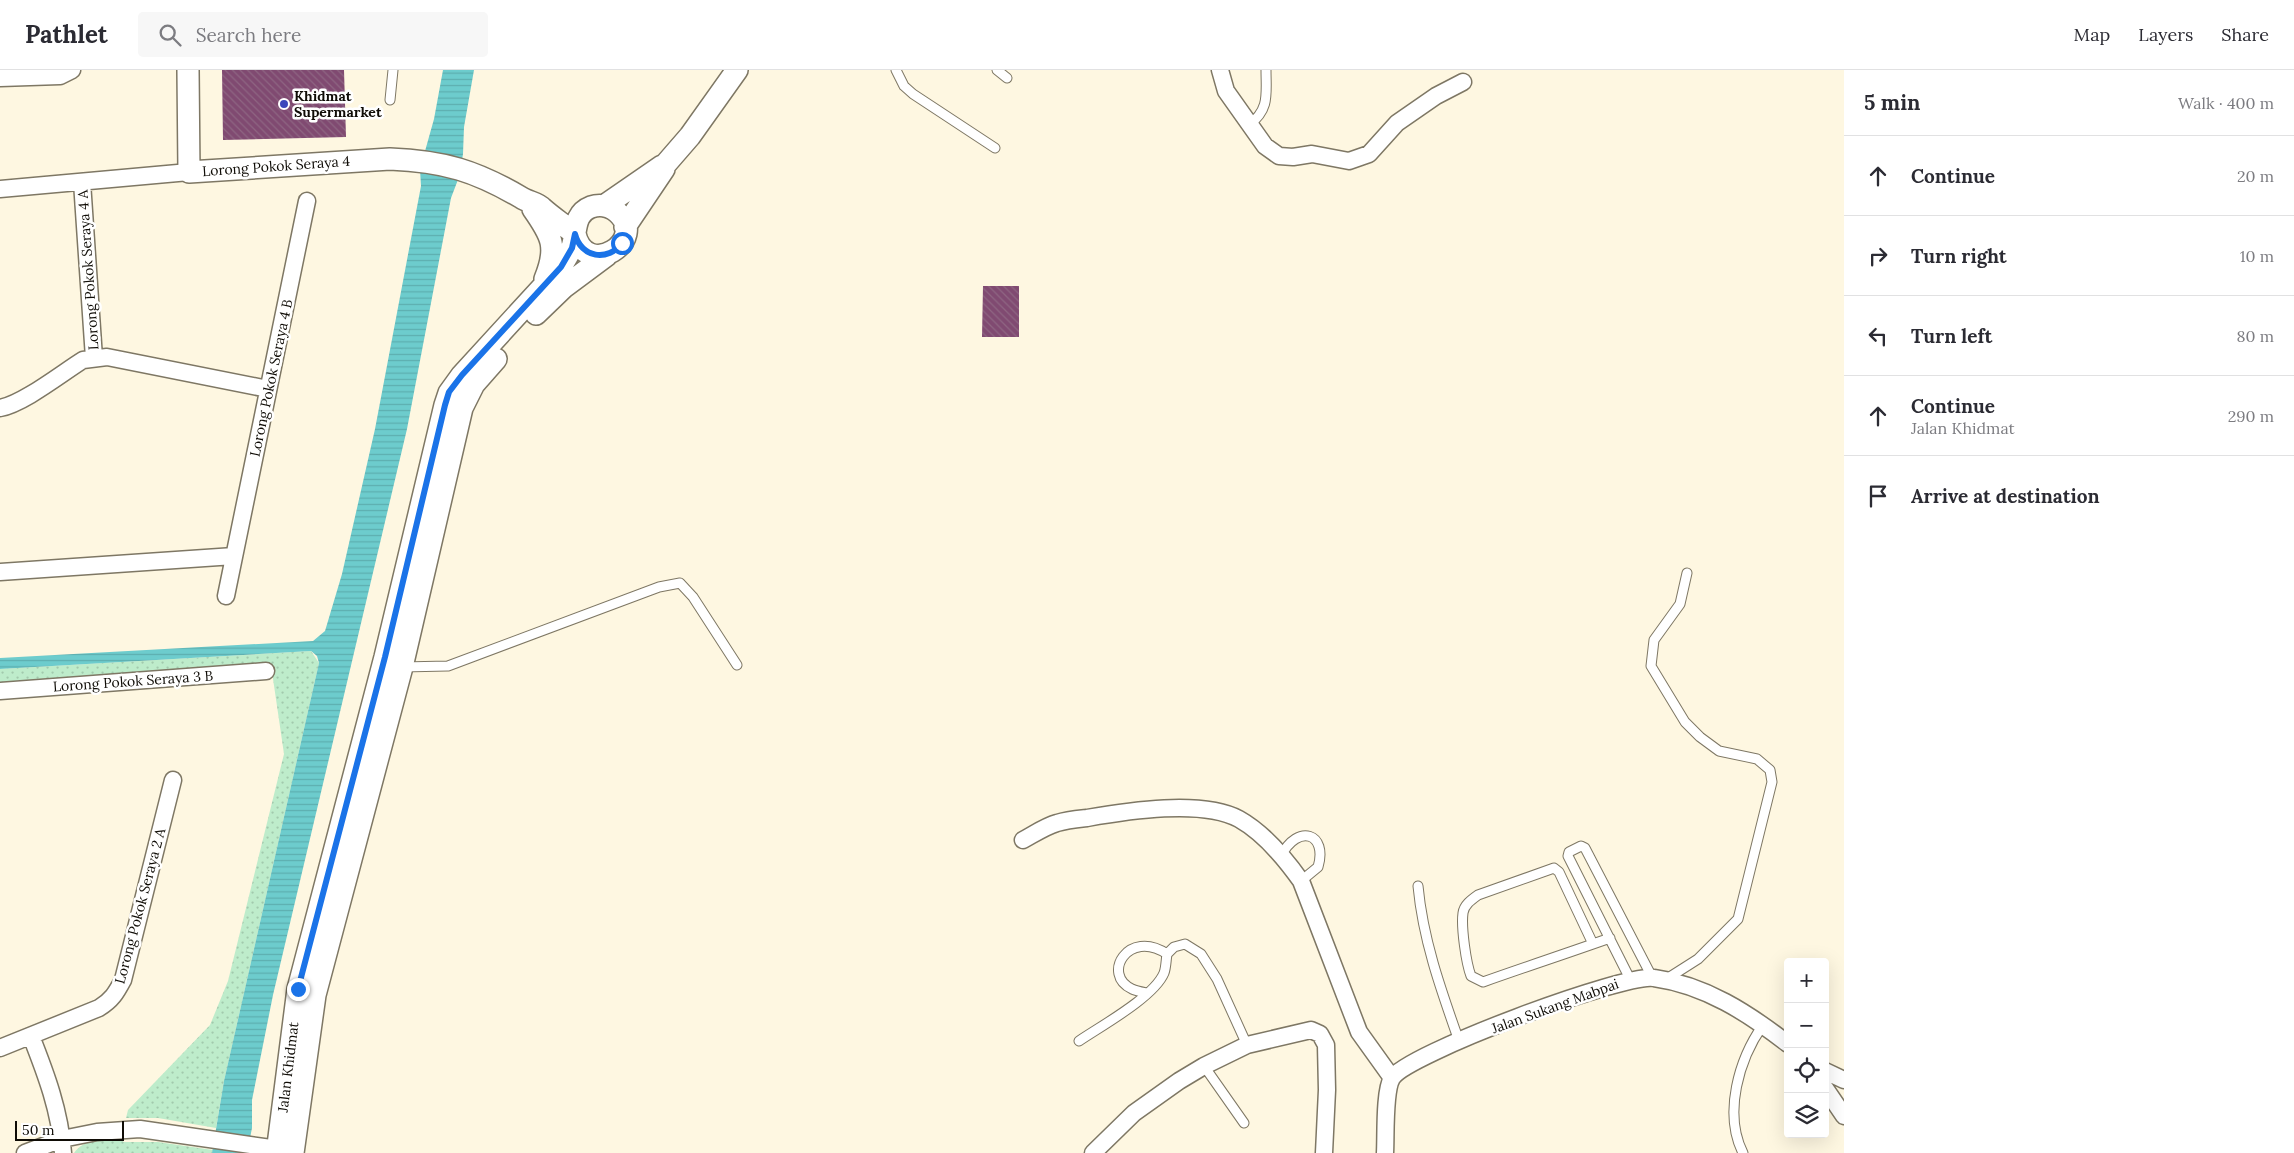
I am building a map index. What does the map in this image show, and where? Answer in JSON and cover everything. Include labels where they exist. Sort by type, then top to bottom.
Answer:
[{"type":"street","points":[[0,78],[60,76],[72,70]]},
{"type":"street","points":[[188,70],[189,172]]},
{"type":"street","points":[[25,1153],[62,1146],[97,1132],[140,1129],[256,1145],[283,1152],[315,995],[402,666],[462,408],[469,392],[525,326],[558,292],[616,250],[622,243],[625,227],[664,166],[690,136],[736,70]]},
{"type":"street","points":[[1220,70],[1226,91],[1264,146],[1279,156],[1293,157],[1312,154],[1349,161],[1369,154],[1397,123],[1436,96],[1463,82]]},
{"type":"street","name":"Lorong Pokok Seraya 4","points":[[0,189],[189,172],[390,159],[421,160],[462,169],[492,181],[535,204],[575,234]]},
{"type":"street","points":[[607,255],[594,255],[580,245],[575,234],[578,220],[661,166],[664,166]]},
{"type":"street","name":"Lorong Pokok Seraya 4 A","points":[[82,182],[94,358]]},
{"type":"street","name":"Lorong Pokok Seraya 4 B","points":[[226,596],[307,201]]},
{"type":"street","points":[[535,204],[597,207],[618,213],[625,227]]},
{"type":"street","points":[[535,204],[551,238],[553,248],[546,277],[538,292]]},
{"type":"street","name":"Jalan Khidmat","points":[[283,1152],[298,989],[385,657],[449,392],[462,375],[561,267],[572,248],[575,234]]},
{"type":"street","name":"Lorong Pokok Seraya 4 A","points":[[0,408],[23,398],[83,360],[106,357],[268,389]]},
{"type":"street","points":[[0,572],[234,556]]},
{"type":"street","name":"Lorong Pokok Seraya 3 B","points":[[0,691],[266,671]]},
{"type":"street","name":"Lorong Pokok Seraya 2 A","points":[[0,1048],[99,1008],[111,1001],[117,992],[123,980],[173,780]]},
{"type":"street","points":[[1023,840],[1057,823],[1118,813],[1172,809],[1212,810],[1238,818],[1264,838],[1300,880],[1360,1032],[1392,1078],[1388,1091],[1385,1153]]},
{"type":"street","name":"Jalan Sukang Mabpai","points":[[1392,1078],[1421,1057],[1459,1041],[1556,1003],[1630,979],[1659,978],[1703,991],[1742,1010],[1784,1041]]},
{"type":"street","points":[[1093,1153],[1134,1113],[1204,1066],[1247,1045],[1311,1030],[1320,1034],[1326,1045],[1327,1090],[1324,1153]]},
{"type":"street","points":[[31,1036],[51,1088],[62,1146]]},
{"type":"street","points":[[1829,1073],[1844,1080]]},
{"type":"street","points":[[1828,1093],[1844,1116]]},
{"type":"street","points":[[1844,1105],[1844,1116]]},
{"type":"lane","points":[[390,100],[393,70]]},
{"type":"lane","points":[[896,70],[904,86],[913,94],[995,148]]},
{"type":"lane","points":[[997,70],[1007,78]]},
{"type":"lane","points":[[1250,125],[1261,116],[1266,97],[1266,70]]},
{"type":"lane","points":[[1630,979],[1568,856],[1569,852],[1581,846],[1585,848],[1659,978],[1698,959],[1738,919],[1772,782],[1770,770],[1757,760],[1719,752],[1700,738],[1685,722],[1651,666],[1654,640],[1680,604],[1687,572]]},
{"type":"lane","points":[[402,666],[448,666],[659,587],[680,584],[693,597],[737,665]]},
{"type":"lane","points":[[1281,856],[1296,837],[1306,835],[1313,838],[1319,845],[1321,852],[1318,867],[1300,880]]},
{"type":"lane","points":[[1593,944],[1560,872],[1554,868],[1478,895],[1468,902],[1462,912],[1467,966],[1471,976],[1483,982],[1593,944],[1610,938]]},
{"type":"lane","points":[[1418,886],[1421,920],[1459,1041]]},
{"type":"lane","points":[[1079,1041],[1123,1012],[1158,983],[1165,972],[1167,954],[1174,947],[1185,944],[1201,954],[1217,979],[1247,1045]]},
{"type":"lane","points":[[1147,993],[1130,988],[1124,984],[1118,964],[1123,954],[1132,948],[1146,946],[1157,948],[1167,954]]},
{"type":"lane","points":[[1743,1153],[1734,1118],[1737,1087],[1745,1055],[1763,1025]]},
{"type":"lane","points":[[1204,1066],[1244,1123]]},
{"type":"green space","points":[[311,651],[319,663],[224,1081],[216,1128],[158,1118],[126,1118],[128,1110],[210,1025],[228,981],[284,754],[271,665],[0,683],[0,669]]},
{"type":"green space","points":[[117,1138],[124,1142],[158,1142],[213,1150],[212,1153],[74,1153],[78,1148],[88,1143]]},
{"type":"water","points":[[443,70],[474,70],[464,127],[463,154],[459,177],[451,198],[407,429],[273,995],[252,1100],[252,1128],[247,1153],[212,1153],[224,1081],[319,663],[317,656],[311,651],[0,669],[0,658],[313,641],[325,631],[342,574],[375,429],[421,186],[420,169],[434,119]]},
{"type":"building","name":"Khidmat Supermarket","points":[[222,70],[344,70],[346,137],[223,140]]},
{"type":"building","points":[[983,286],[1019,286],[1019,337],[982,337]]},
{"type":"place","name":"Khidmat Supermarket","points":[[284,104]]},
{"type":"route","points":[[298,989],[385,657],[449,392],[462,375],[561,267],[572,248],[575,234],[582,248],[594,255],[603,256],[610,254],[622,243]]}]
